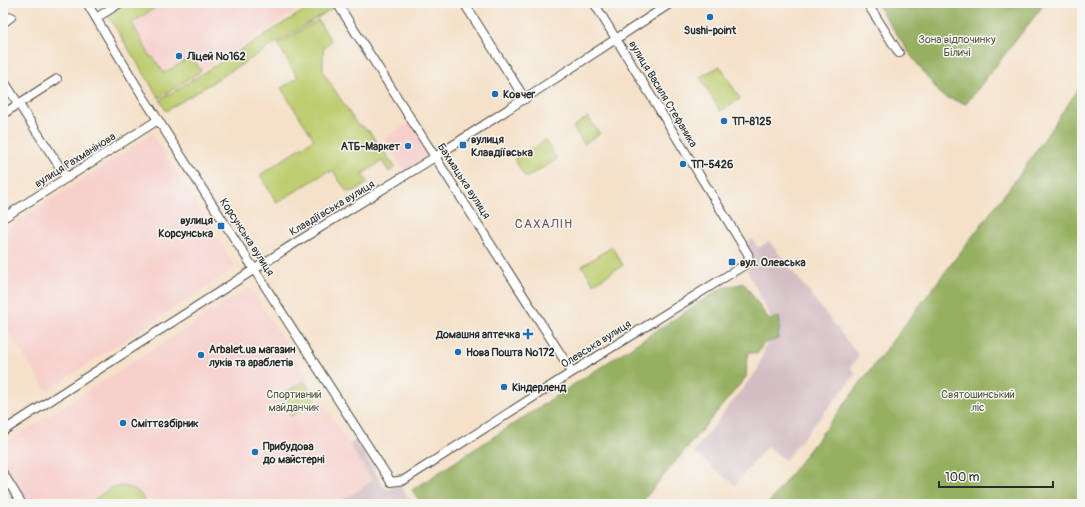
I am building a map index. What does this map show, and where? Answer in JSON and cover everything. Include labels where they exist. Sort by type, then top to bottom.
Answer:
[{"type":"street","name":"Корсунська вулиця","points":[[87,3],[158,120],[391,482]]},
{"type":"street","points":[[96,18],[120,3]]},
{"type":"street","name":"Бахмацька вулиця","points":[[337,3],[572,372]]},
{"type":"street","points":[[464,3],[525,99]]},
{"type":"street","name":"вулиця Василя Стефаника","points":[[594,3],[677,141],[748,254],[749,259]]},
{"type":"street","name":"Клавдіївська вулиця","points":[[3,431],[255,269],[435,157],[671,3]]},
{"type":"street","points":[[867,3],[898,53]]},
{"type":"street","points":[[3,23],[11,17]]},
{"type":"street","points":[[3,80],[67,178]]},
{"type":"street","points":[[3,114],[57,80]]},
{"type":"street","name":"вулиця Рахманінова","points":[[3,218],[158,120]]},
{"type":"street","name":"Олевська вулиця","points":[[391,482],[404,480],[572,372],[746,264],[749,259]]},
{"type":"street","points":[[3,472],[22,504]]},
{"type":"shaded area","name":"Ліцей №162","points":[[125,3],[307,4],[159,98],[107,14]]},
{"type":"shaded area","name":"АТБ-Маркет","points":[[410,122],[430,156],[405,172],[384,139]]},
{"type":"shaded area","points":[[152,134],[236,267],[47,391],[3,324],[3,231]]},
{"type":"shaded area","points":[[752,239],[758,248],[769,241],[859,356],[850,367],[856,374],[785,460],[767,446],[735,485],[693,452],[758,369],[766,344],[779,334],[747,270],[756,264],[745,245]]},
{"type":"shaded area","points":[[250,287],[372,481],[335,504],[30,504],[3,463],[3,445]]},
{"type":"shaded area","points":[[356,440],[384,487],[388,490],[399,484],[413,504],[336,504],[372,481],[349,444]]},
{"type":"green space","points":[[126,3],[162,3],[132,23],[151,58],[153,57],[164,73],[192,57],[201,71],[159,98],[107,14]]},
{"type":"green space","points":[[316,3],[336,3],[338,5],[166,111],[160,100]]},
{"type":"green space","name":"Зона відпочинку Біличі","points":[[876,3],[1045,3],[966,104],[942,96],[912,57]]},
{"type":"green space","points":[[318,20],[331,41],[325,46],[323,52],[323,72],[358,126],[363,126],[369,131],[395,167],[389,172],[382,161],[362,174],[368,183],[354,191],[347,192],[333,171],[329,173],[328,171],[277,203],[260,175],[314,139],[281,88],[298,78],[278,44]]},
{"type":"green space","points":[[720,66],[740,99],[720,111],[700,77]]},
{"type":"green space","name":"Святошинський ліс","points":[[1082,84],[1082,504],[768,504],[1020,174]]},
{"type":"green space","points":[[588,117],[600,134],[584,144],[573,127]]},
{"type":"green space","points":[[545,140],[557,159],[526,178],[514,159]]},
{"type":"green space","points":[[612,247],[623,265],[594,284],[582,266]]},
{"type":"green space","points":[[744,283],[769,320],[779,317],[780,323],[778,339],[764,343],[757,354],[748,352],[746,377],[640,504],[422,504],[412,490],[722,288]]},
{"type":"green space","name":"Спортивний майданчик","points":[[304,381],[316,400],[291,416],[278,397]]},
{"type":"green space","points":[[120,486],[136,491],[142,496],[147,504],[88,504],[111,488]]},
{"type":"place","name":"Sushi-point","points":[[710,17]]},
{"type":"place","name":"Ліцей №162","points":[[179,56]]},
{"type":"place","name":"Ковчег","points":[[495,94]]},
{"type":"place","name":"ТП-8125","points":[[724,121]]},
{"type":"place","name":"вулиця Клавдіївська","points":[[463,145]]},
{"type":"place","name":"АТБ-Маркет","points":[[408,146]]},
{"type":"place","name":"ТП-5426","points":[[683,164]]},
{"type":"place","name":"вулиця Корсунська","points":[[221,226]]},
{"type":"place","name":"вул. Олевська","points":[[732,262]]},
{"type":"place","name":"Домашня аптечка","points":[[528,334]]},
{"type":"place","name":"Нова Пошта №172","points":[[458,352]]},
{"type":"place","name":"Arbalet.ua магазин луків та араблетів","points":[[201,355]]},
{"type":"place","name":"Кіндерленд","points":[[504,387]]},
{"type":"place","name":"Сміттєзбірник","points":[[123,423]]},
{"type":"place","name":"Прибудова до майстерні","points":[[255,452]]},
{"type":"district","name":"САХАЛІН","points":[[544,224]]}]
